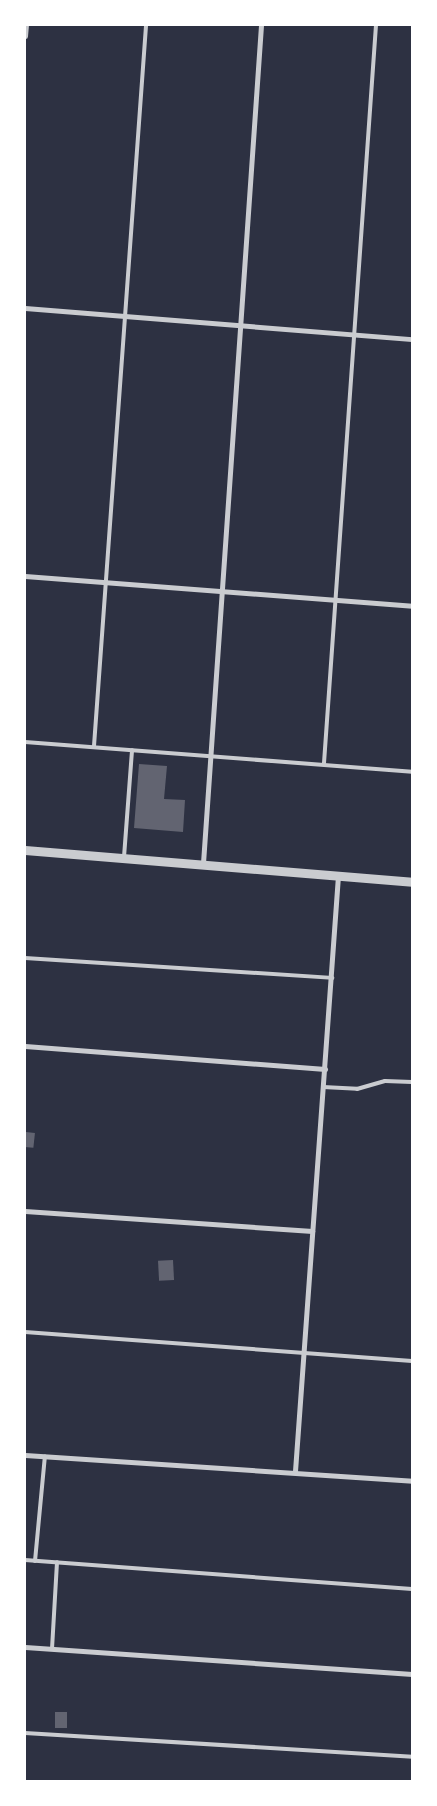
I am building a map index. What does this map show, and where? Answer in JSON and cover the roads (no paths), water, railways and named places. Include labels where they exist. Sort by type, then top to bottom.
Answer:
[{"type":"street","points":[[25,36],[26,25]]},
{"type":"street","points":[[203,863],[242,325],[261,25]]},
{"type":"street","points":[[25,308],[412,339]]},
{"type":"street","points":[[25,576],[106,584],[222,589],[412,606]]},
{"type":"street","points":[[25,850],[203,863],[412,882]]},
{"type":"street","points":[[295,1471],[324,1069],[333,978],[338,875]]},
{"type":"street","points":[[25,1046],[324,1069]]},
{"type":"street","points":[[25,1211],[312,1231]]},
{"type":"street","points":[[25,1455],[295,1471],[412,1481]]},
{"type":"street","points":[[25,1647],[412,1674]]},
{"type":"lane","points":[[94,746],[146,25]]},
{"type":"lane","points":[[324,763],[337,600],[376,25]]},
{"type":"lane","points":[[25,742],[324,763],[412,772]]},
{"type":"lane","points":[[124,857],[132,750]]},
{"type":"lane","points":[[25,958],[333,978]]},
{"type":"lane","points":[[323,1087],[357,1089],[385,1081],[412,1082]]},
{"type":"lane","points":[[25,1332],[412,1361]]},
{"type":"lane","points":[[35,1561],[45,1456]]},
{"type":"lane","points":[[25,1560],[412,1589]]},
{"type":"lane","points":[[52,1649],[57,1562]]},
{"type":"lane","points":[[25,1732],[412,1757]]}]
